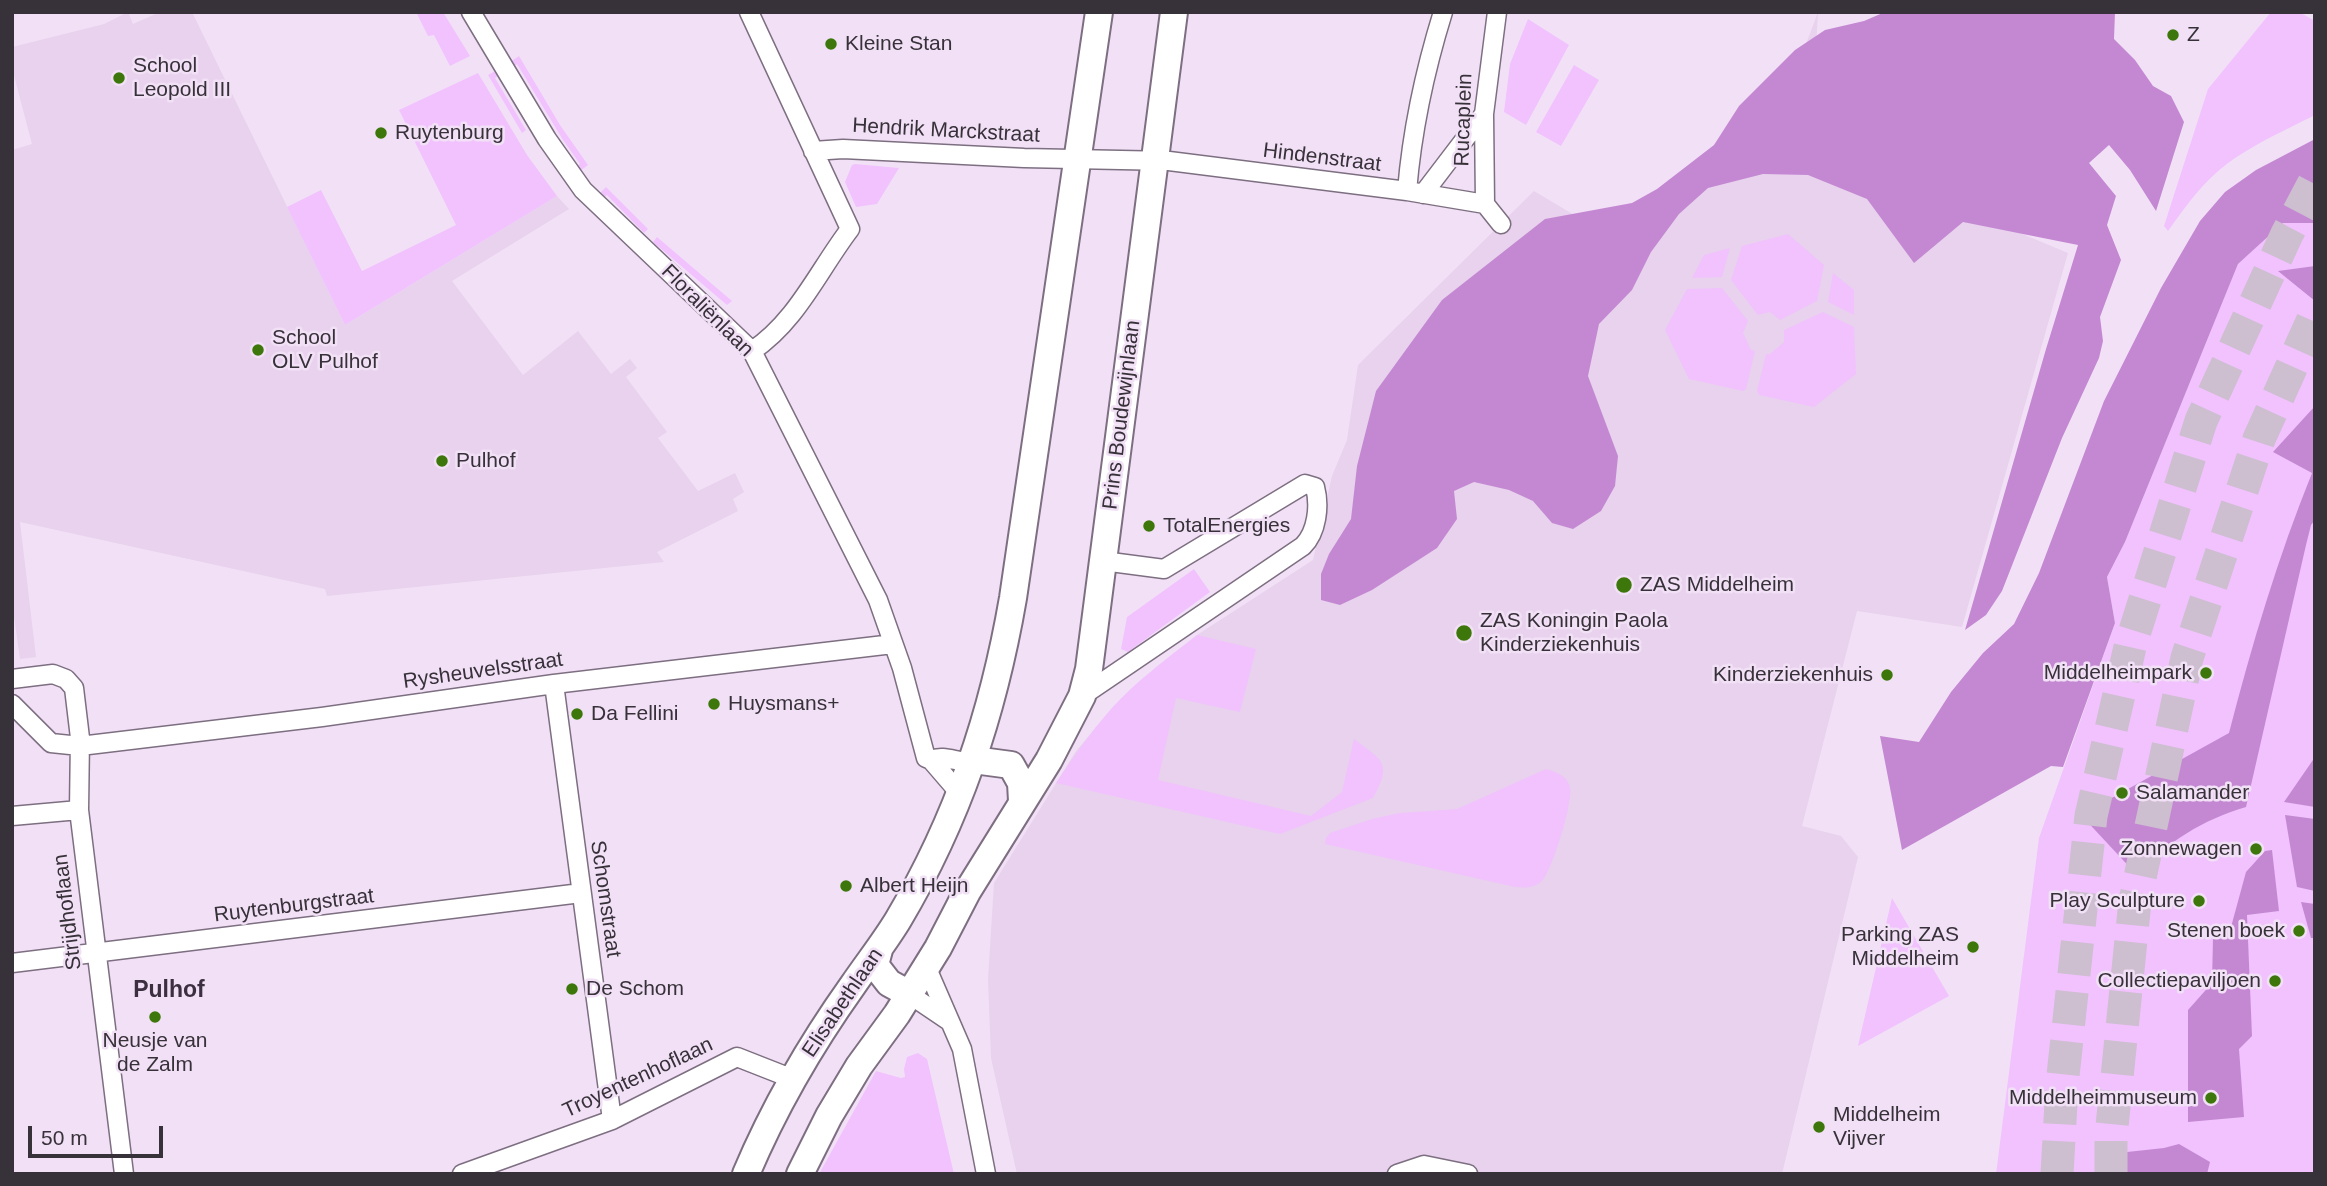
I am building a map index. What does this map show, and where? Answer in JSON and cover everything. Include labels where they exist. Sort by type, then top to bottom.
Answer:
[{"type":"main road","points":[[960,799],[984,729],[1006,637],[1099,12]]},
{"type":"main road","name":"Prins Boudewijnlaan","points":[[926,966],[967,892],[1049,760],[1082,696],[1089,669],[1174,12]]},
{"type":"main road","points":[[972,762],[1011,765],[1021,783],[1022,801]]},
{"type":"main road","name":"Elisabethlaan","points":[[746,1174],[793,1079],[879,950],[925,873],[960,799]]},
{"type":"main road","points":[[879,950],[875,965],[889,983],[909,993]]},
{"type":"main road","points":[[800,1174],[859,1066],[926,966]]},
{"type":"street","name":"Floraliënlaan","points":[[471,12],[547,139],[583,190],[752,351],[878,600],[902,668],[926,758],[931,760],[956,789],[960,799]]},
{"type":"street","points":[[749,12],[850,229],[784,326],[752,351]]},
{"type":"street","name":"Rucaplein","points":[[1415,193],[1410,156],[1419,105],[1443,12]]},
{"type":"street","name":"Rucaplein","points":[[1485,204],[1484,114],[1497,12]]},
{"type":"street","points":[[1415,193],[1484,114]]},
{"type":"street","name":"Hendrik Marckstraat","points":[[813,151],[843,149],[1153,162]]},
{"type":"street","name":"Hindenstraat","points":[[1153,162],[1415,193],[1485,204]]},
{"type":"street","points":[[1485,204],[1501,224]]},
{"type":"street","points":[[1082,696],[1303,546],[1312,537],[1318,498],[1315,487],[1305,484],[1164,569],[1103,561]]},
{"type":"street","name":"Rysheuvelsstraat","points":[[12,704],[51,743],[80,746],[322,717],[554,684],[892,644]]},
{"type":"street","name":"Strijdhoflaan","points":[[12,678],[53,674],[66,679],[74,688],[80,746],[79,810],[124,1174]]},
{"type":"street","name":"Schomstraat","points":[[554,684],[612,1120]]},
{"type":"street","points":[[931,760],[939,756],[960,763],[972,762]]},
{"type":"street","points":[[12,816],[79,810]]},
{"type":"street","name":"Ruytenburgstraat","points":[[12,963],[581,893]]},
{"type":"street","points":[[926,966],[962,1049],[986,1174]]},
{"type":"street","points":[[909,993],[953,1024]]},
{"type":"street","name":"Troyentenhoflaan","points":[[462,1174],[612,1120],[737,1057],[793,1079]]},
{"type":"street","points":[[1396,1174],[1424,1165],[1468,1174]]},
{"type":"shaded area","name":"School OLV Pulhof","points":[[128,12],[133,24],[160,12],[192,12],[345,325],[557,196],[569,209],[452,281],[523,375],[578,331],[611,374],[630,359],[637,368],[626,377],[667,432],[658,438],[698,491],[735,473],[744,492],[733,499],[738,511],[657,552],[664,562],[327,596],[325,589],[20,522],[36,657],[20,659],[12,602],[12,150],[32,144],[12,68],[12,47],[104,24]]},
{"type":"shaded area","points":[[416,12],[443,12],[470,56],[450,66],[434,35],[428,36]]},
{"type":"shaded area","name":"ZAS Middelheim","points":[[1818,12],[1811,139],[1934,197],[2068,253],[1962,627],[1857,611],[1802,826],[1841,836],[1858,857],[1782,1174],[1017,1174],[991,1058],[988,979],[994,883],[1076,751],[1113,707],[1156,667],[1197,635],[1313,560],[1332,476],[1347,440],[1358,365],[1534,191],[1601,231],[1713,162],[1800,60]]},
{"type":"shaded area","points":[[1885,12],[2115,12],[2114,39],[2135,60],[2153,86],[2171,96],[2184,122],[2156,211],[2130,170],[2109,145],[2089,163],[2116,196],[2107,225],[2121,260],[2100,317],[2103,341],[2099,358],[2062,438],[2002,591],[1986,615],[1965,630],[2078,245],[1963,222],[1914,263],[1867,199],[1808,175],[1763,174],[1708,188],[1679,214],[1651,252],[1632,290],[1599,324],[1588,376],[1618,456],[1615,486],[1601,511],[1573,529],[1552,523],[1533,501],[1509,490],[1474,482],[1454,491],[1457,519],[1437,548],[1372,590],[1340,605],[1321,600],[1321,574],[1329,554],[1351,519],[1357,466],[1376,391],[1442,300],[1545,219],[1632,203],[1657,189],[1714,145],[1739,106],[1795,50],[1825,30],[1864,21]]},
{"type":"shaded area","points":[[2271,12],[2299,12],[2315,21],[2315,115],[2227,164],[2196,193],[2168,231],[2164,226],[2208,89]]},
{"type":"shaded area","points":[[1528,19],[1569,45],[1526,125],[1504,112],[1510,64]]},
{"type":"shaded area","points":[[519,56],[560,125],[588,165],[580,171],[577,166],[580,164],[517,64],[513,67],[510,62]]},
{"type":"shaded area","points":[[1574,65],[1599,80],[1561,146],[1536,132]]},
{"type":"shaded area","points":[[497,70],[500,74],[495,78],[526,130],[522,133],[488,75]]},
{"type":"shaded area","points":[[478,73],[527,155],[557,196],[345,325],[287,207],[321,190],[362,271],[456,225],[399,110]]},
{"type":"shaded area","points":[[2315,139],[2315,223],[2283,223],[2238,264],[2125,542],[2107,577],[2115,623],[2063,767],[2051,766],[1902,850],[1880,736],[1919,742],[1951,692],[1983,653],[2014,624],[2039,573],[2104,401],[2161,288],[2200,221],[2225,192],[2256,170]]},
{"type":"shaded area","points":[[852,165],[899,168],[877,204],[856,207],[845,182]]},
{"type":"shaded area","points":[[606,187],[648,229],[644,233],[607,195],[603,198],[599,194]]},
{"type":"shaded area","name":"Middelheimpark","points":[[2283,223],[2315,223],[2315,1174],[1996,1174],[2039,838],[2115,623],[2107,577],[2125,542],[2238,264]]},
{"type":"shaded area","points":[[1788,234],[1824,265],[1817,301],[1780,320],[1770,312],[1758,315],[1731,280],[1742,246]]},
{"type":"shaded area","points":[[657,237],[732,301],[727,305],[653,242]]},
{"type":"shaded area","points":[[1730,248],[1722,277],[1692,278],[1704,255]]},
{"type":"shaded area","points":[[2315,266],[2315,301],[2278,271]]},
{"type":"shaded area","points":[[1833,273],[1854,290],[1854,315],[1828,302]]},
{"type":"shaded area","points":[[1722,288],[1748,321],[1743,333],[1751,350],[1755,351],[1746,389],[1743,391],[1689,379],[1665,330],[1687,289]]},
{"type":"shaded area","points":[[1823,312],[1854,327],[1856,374],[1814,407],[1759,395],[1757,391],[1766,354],[1770,354],[1784,342],[1784,330]]},
{"type":"shaded area","points":[[2315,406],[2315,520],[2306,545],[2246,807],[2215,818],[2186,833],[2136,874],[2081,815],[2229,733],[2266,601],[2312,473],[2273,452]]},
{"type":"shaded area","points":[[1194,569],[1210,592],[1128,652],[1121,649],[1127,617]]},
{"type":"shaded area","points":[[1197,635],[1256,649],[1240,712],[1176,698],[1158,780],[1311,816],[1342,792],[1354,739],[1382,763],[1382,777],[1373,798],[1280,834],[1056,783],[1089,736],[1121,699],[1152,670]]},
{"type":"shaded area","points":[[2315,757],[2315,807],[2284,802]]},
{"type":"shaded area","points":[[1546,769],[1564,778],[1569,784],[1570,796],[1551,865],[1546,876],[1535,885],[1515,887],[1325,844],[1330,833],[1372,819],[1400,813],[1457,809]]},
{"type":"shaded area","points":[[2285,815],[2315,819],[2315,891],[2297,887]]},
{"type":"shaded area","points":[[2272,850],[2279,911],[2247,915],[2252,1036],[2239,1049],[2244,1117],[2188,1122],[2188,1010],[2212,983],[2213,937],[2231,927],[2246,872],[2265,851]]},
{"type":"shaded area","points":[[1892,898],[1949,996],[1858,1046]]},
{"type":"shaded area","points":[[2301,902],[2315,904],[2315,938],[2311,938]]},
{"type":"shaded area","points":[[918,1053],[927,1059],[954,1174],[819,1174],[876,1071],[905,1077],[907,1057]]},
{"type":"shaded area","points":[[2179,1144],[2210,1162],[2207,1174],[2101,1174],[2118,1153]]},
{"type":"tunnel","points":[[2057,1174],[2062,1085],[2091,816],[2130,647],[2201,421],[2287,234],[2315,181]]},
{"type":"tunnel","points":[[2111,1174],[2111,1136],[2135,901],[2187,658],[2259,439],[2315,315]]},
{"type":"place","name":"Z","points":[[2173,35]]},
{"type":"place","name":"Kleine Stan","points":[[831,44]]},
{"type":"place","name":"School Leopold III","points":[[119,78]]},
{"type":"place","name":"Ruytenburg","points":[[381,133]]},
{"type":"place","name":"School OLV Pulhof","points":[[258,350]]},
{"type":"place","name":"Pulhof","points":[[442,461]]},
{"type":"place","name":"TotalEnergies","points":[[1149,526]]},
{"type":"place","name":"ZAS Middelheim","points":[[1624,585]]},
{"type":"place","name":"ZAS Koningin Paola Kinderziekenhuis","points":[[1464,633]]},
{"type":"place","name":"Middelheimpark","points":[[2206,673]]},
{"type":"place","name":"Kinderziekenhuis","points":[[1887,675]]},
{"type":"place","name":"Huysmans+","points":[[714,704]]},
{"type":"place","name":"Da Fellini","points":[[577,714]]},
{"type":"place","name":"Salamander","points":[[2122,793]]},
{"type":"place","name":"Zonnewagen","points":[[2256,849]]},
{"type":"place","name":"Albert Heijn","points":[[846,886]]},
{"type":"place","name":"Play Sculpture","points":[[2199,901]]},
{"type":"place","name":"Stenen boek","points":[[2299,931]]},
{"type":"place","name":"Parking ZAS Middelheim","points":[[1973,947]]},
{"type":"place","name":"Collectiepaviljoen","points":[[2275,981]]},
{"type":"place","name":"De Schom","points":[[572,989]]},
{"type":"place","name":"Neusje van de Zalm","points":[[155,1017]]},
{"type":"place","name":"Middelheimmuseum","points":[[2211,1098]]},
{"type":"place","name":"Middelheim Vijver","points":[[1819,1127]]},
{"type":"district","name":"Pulhof","points":[[169,991]]}]
